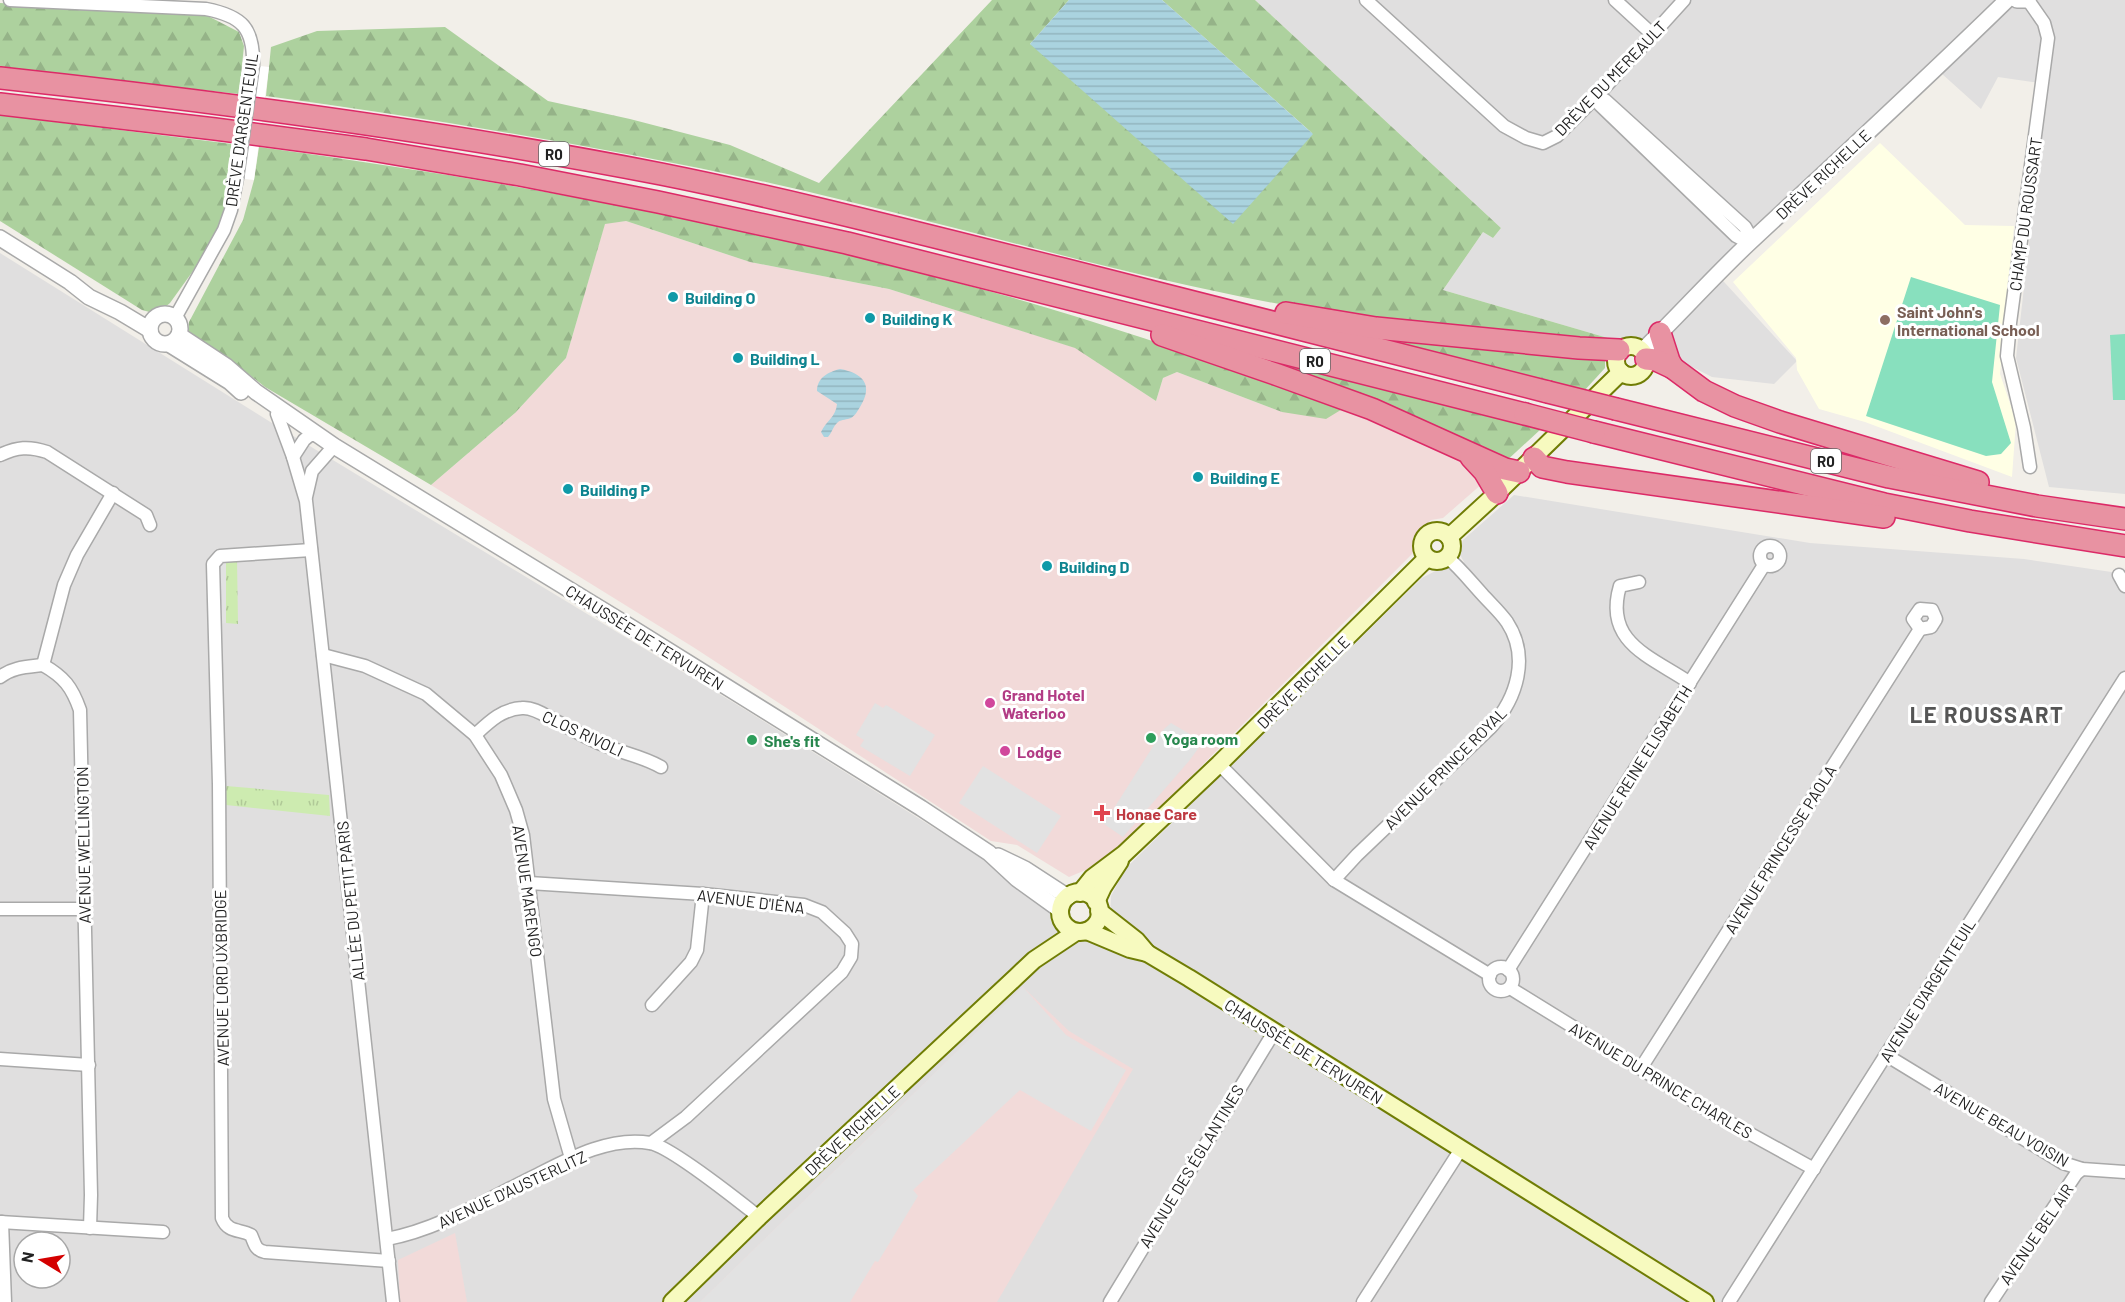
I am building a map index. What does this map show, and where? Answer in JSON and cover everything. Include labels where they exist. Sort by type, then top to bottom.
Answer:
[{"type":"highway","name":"R0","points":[[0,78],[219,102],[370,124],[640,170],[852,216],[1889,477],[2037,506],[2125,519]]},
{"type":"highway","name":"R0","points":[[0,104],[366,149],[520,175],[658,202],[804,233],[1884,504],[1970,521],[2125,546]]},
{"type":"highway","points":[[1215,308],[1246,306],[1376,328],[1619,350]]},
{"type":"highway","points":[[1106,308],[1123,322],[1372,409],[1505,469],[1526,465],[1542,467],[1956,527],[1970,521]]},
{"type":"highway","points":[[1660,333],[1673,368]]},
{"type":"highway","points":[[1644,355],[1673,368],[1704,391],[1735,406],[1865,449],[2007,490],[2037,506]]},
{"type":"highway","points":[[1464,451],[1484,471],[1497,493]]},
{"type":"main road","points":[[1631,345],[1644,355],[1645,366],[1635,375],[1627,376],[1621,372],[1615,362],[1619,350],[1624,346],[1631,345]]},
{"type":"main road","points":[[1449,537],[1621,372]]},
{"type":"main road","points":[[1440,532],[1449,537],[1452,544],[1447,557],[1441,561],[1428,558],[1423,548],[1426,537],[1430,533],[1440,532]]},
{"type":"main road","name":"DRÈVE RICHELLE","points":[[1034,960],[1067,905],[1092,878],[1124,854],[1219,764],[1428,558]]},
{"type":"main road","name":"DRÈVE RICHELLE","points":[[1098,906],[1103,887],[1124,854]]},
{"type":"main road","points":[[1086,894],[1098,906],[1098,919],[1094,926],[1082,931],[1070,930],[1067,905],[1086,894]]},
{"type":"main road","name":"CHAUSSÉE DE TERVUREN","points":[[1098,906],[1147,953],[1705,1302]]},
{"type":"main road","name":"DRÈVE RICHELLE","points":[[672,1302],[1034,960],[1082,931]]},
{"type":"main road","name":"CHAUSSÉE DE TERVUREN","points":[[1082,931],[1147,953]]},
{"type":"street","name":"DRÈVE D'ARGENTEUIL","points":[[10,0],[206,9],[222,12],[237,19],[248,32],[253,46],[253,65],[231,210],[224,230],[175,318]]},
{"type":"street","name":"DRÈVE DU MEREAULT","points":[[1366,0],[1504,126],[1526,138],[1543,143],[1557,136],[1597,96],[1684,0]]},
{"type":"street","points":[[1615,0],[1652,34]]},
{"type":"street","name":"DRÈVE RICHELLE","points":[[1644,355],[1689,301],[2007,0]]},
{"type":"street","points":[[2017,0],[2028,0]]},
{"type":"street","name":"CHAMP DU ROUSSART","points":[[2028,0],[2044,23],[2048,38],[2007,356],[2024,428],[2030,467]]},
{"type":"street","points":[[1597,96],[1600,105],[1736,236],[1749,243]]},
{"type":"street","points":[[0,238],[70,282],[89,297],[152,325]]},
{"type":"street","points":[[164,315],[175,318],[180,329],[174,340],[162,344],[156,342],[152,337],[152,325],[164,315]]},
{"type":"street","name":"CHAUSSÉE DE TERVUREN","points":[[174,340],[245,395],[277,414],[299,423]]},
{"type":"street","name":"CHAUSSÉE DE TERVUREN","points":[[174,340],[226,366],[256,392],[334,446],[632,628],[921,808],[989,853],[1025,869],[1067,905]]},
{"type":"street","name":"ALLÉE DU PETIT PARIS","points":[[277,414],[306,501],[393,1302]]},
{"type":"street","points":[[293,457],[304,440],[310,435],[318,435]]},
{"type":"street","name":"ALLÉE DU PETIT PARIS","points":[[306,501],[312,471],[334,446]]},
{"type":"street","points":[[0,455],[17,447],[32,447],[47,452],[146,515],[150,525]]},
{"type":"street","points":[[0,676],[20,667],[43,665],[64,585],[77,555],[113,493]]},
{"type":"street","name":"AVENUE LORD UXBRIDGE","points":[[310,550],[220,556],[213,564],[219,784],[222,1218],[229,1229],[245,1231],[251,1235],[259,1251],[363,1261],[389,1261]]},
{"type":"street","name":"AVENUE PRINCE ROYAL","points":[[1334,880],[1357,855],[1491,727],[1505,710],[1515,688],[1520,665],[1519,655],[1507,621],[1447,557]]},
{"type":"street","name":"AVENUE REINE ELISABETH","points":[[1508,969],[1764,565]]},
{"type":"street","points":[[1639,582],[1620,586],[1617,594],[1618,619],[1622,634],[1634,647],[1690,683]]},
{"type":"street","name":"AVENUE PRINCESSE PAOLA","points":[[1641,1068],[1920,629]]},
{"type":"street","name":"AVENUE MARENGO","points":[[323,655],[365,666],[426,694],[475,735],[501,776],[516,810],[523,835],[554,1099],[571,1158]]},
{"type":"street","name":"AVENUE WELLINGTON","points":[[43,665],[65,681],[74,692],[80,710],[90,1228]]},
{"type":"street","name":"AVENUE D'ARGENTEUIL","points":[[1729,1302],[2125,678]]},
{"type":"street","name":"CLOS RIVOLI","points":[[475,735],[490,720],[504,712],[525,708],[540,713],[600,744],[647,759],[661,767]]},
{"type":"street","points":[[1219,764],[1334,880],[1490,975]]},
{"type":"street","name":"AVENUE D'IÉNA","points":[[529,883],[703,894],[804,905],[822,912],[845,933],[852,944],[851,957],[842,972],[686,1117],[651,1143]]},
{"type":"street","points":[[652,1005],[691,962],[697,950],[703,894]]},
{"type":"street","points":[[0,909],[85,909]]},
{"type":"street","points":[[1496,968],[1508,969],[1513,980],[1510,988],[1503,992],[1496,990],[1490,985],[1490,975],[1496,968]]},
{"type":"street","name":"AVENUE DU PRINCE CHARLES","points":[[1510,988],[1716,1115],[1814,1169]]},
{"type":"street","name":"AVENUE DES ÉGLANTINES","points":[[1110,1302],[1274,1032]]},
{"type":"street","name":"AVENUE BEAU VOISIN","points":[[1887,1055],[2063,1163],[2082,1169],[2125,1172]]},
{"type":"street","points":[[0,1059],[88,1065]]},
{"type":"street","name":"AVENUE D'AUSTERLITZ","points":[[387,1239],[430,1227],[571,1158],[625,1142],[651,1143],[671,1152],[759,1218]]},
{"type":"street","points":[[1363,1302],[1461,1149]]},
{"type":"street","name":"AVENUE BEL AIR","points":[[1991,1302],[2076,1173],[2082,1169]]},
{"type":"street","points":[[6,1302],[1,1222],[163,1232]]},
{"type":"shaded area","points":[[1255,0],[2125,0],[2125,494],[2049,487],[2016,358],[2047,84],[1998,77],[1981,109],[1931,64],[1713,270],[1797,361],[1774,384],[1712,377],[1637,339],[1618,341],[1443,290],[1483,232],[1493,238],[1501,228]]},
{"type":"shaded area","name":"Saint John's International School","points":[[1880,143],[1965,225],[2014,226],[2000,374],[2016,421],[2012,477],[1865,422],[1819,409],[1797,370],[1796,358],[1733,282]]},
{"type":"shaded area","points":[[626,221],[750,262],[889,289],[1076,348],[1156,401],[1163,378],[1177,372],[1282,412],[1344,408],[1470,465],[1483,483],[1443,518],[1431,520],[1413,537],[1413,553],[1107,861],[1069,877],[1017,845],[991,841],[693,647],[431,485],[515,413],[566,358],[605,223]]},
{"type":"shaded area","points":[[0,253],[280,428],[749,712],[990,863],[1056,914],[1056,924],[1079,939],[1092,940],[1110,918],[1111,896],[1126,868],[1422,578],[1443,567],[1455,572],[1464,562],[1459,553],[1463,540],[1514,495],[1810,543],[2024,559],[2125,574],[2125,1302],[0,1302]]},
{"type":"shaded area","points":[[226,560],[226,623],[216,624],[216,565]]},
{"type":"shaded area","points":[[875,703],[883,708],[886,705],[935,735],[910,776],[860,746],[864,740],[856,735]]},
{"type":"shaded area","points":[[1171,723],[1203,742],[1123,837],[1104,824],[1164,729]]},
{"type":"shaded area","points":[[983,766],[1061,816],[1037,853],[959,803]]},
{"type":"shaded area","points":[[1023,987],[1069,1031],[1133,1069],[997,1302],[700,1302]]},
{"type":"shaded area","points":[[1023,987],[1066,1035],[1126,1070],[1091,1131],[1020,1090],[913,1190],[918,1196],[878,1262],[875,1261],[850,1302],[700,1302]]},
{"type":"shaded area","points":[[455,1233],[467,1302],[400,1302],[398,1260]]},
{"type":"green space","points":[[992,0],[1069,0],[1030,44],[1312,133],[1162,0],[1255,0],[1501,228],[1493,238],[1483,232],[1443,290],[1618,341],[1415,324],[1295,307],[1163,280],[836,198],[645,157],[393,114],[266,96],[271,47],[317,31],[445,27],[548,101],[730,145],[819,183]]},
{"type":"green space","points":[[0,3],[204,14],[239,32],[244,46],[239,94],[0,68]]},
{"type":"green space","points":[[0,115],[232,144],[226,207],[220,226],[198,264],[170,303],[157,314],[142,310],[0,221]]},
{"type":"green space","points":[[259,147],[540,191],[726,227],[819,248],[1046,307],[1175,348],[1344,408],[1326,419],[1282,412],[1177,372],[1163,378],[1156,401],[1075,348],[889,289],[750,262],[626,221],[605,224],[566,358],[515,413],[431,485],[265,387],[188,332],[189,322],[243,220],[254,180]]},
{"type":"green space","points":[[1911,277],[2000,305],[1992,382],[2011,443],[2001,454],[1986,456],[1866,416]]},
{"type":"green space","points":[[1319,324],[1597,355],[1605,361],[1605,368],[1584,391]]},
{"type":"green space","points":[[2125,334],[2125,400],[2113,400],[2110,335]]},
{"type":"green space","points":[[1229,351],[1541,429],[1503,464]]},
{"type":"green space","points":[[226,560],[237,560],[238,624],[226,623]]},
{"type":"green space","points":[[226,786],[329,795],[330,816],[226,805]]},
{"type":"water","points":[[1069,0],[1162,0],[1313,134],[1233,224],[1030,44]]},
{"type":"water","points":[[840,369],[860,377],[866,386],[866,392],[854,416],[838,422],[828,437],[824,437],[821,432],[835,412],[837,404],[817,391],[817,386],[824,376]]},
{"type":"pier","points":[[243,64],[269,67],[254,180],[227,177]]},
{"type":"place","name":"Building O","points":[[673,297]]},
{"type":"place","name":"Building K","points":[[870,318]]},
{"type":"place","name":"Saint John's International School","points":[[1885,320]]},
{"type":"place","name":"Building L","points":[[738,358]]},
{"type":"place","name":"Building E","points":[[1198,477]]},
{"type":"place","name":"Building P","points":[[568,489]]},
{"type":"place","name":"Building D","points":[[1047,566]]},
{"type":"place","name":"Grand Hotel Waterloo","points":[[990,703]]},
{"type":"place","name":"Yoga room","points":[[1151,738]]},
{"type":"place","name":"She's fit","points":[[752,740]]},
{"type":"place","name":"Lodge","points":[[1005,751]]},
{"type":"place","name":"Honae Care","points":[[1102,813]]},
{"type":"district","name":"LE ROUSSART","points":[[1987,714]]}]
